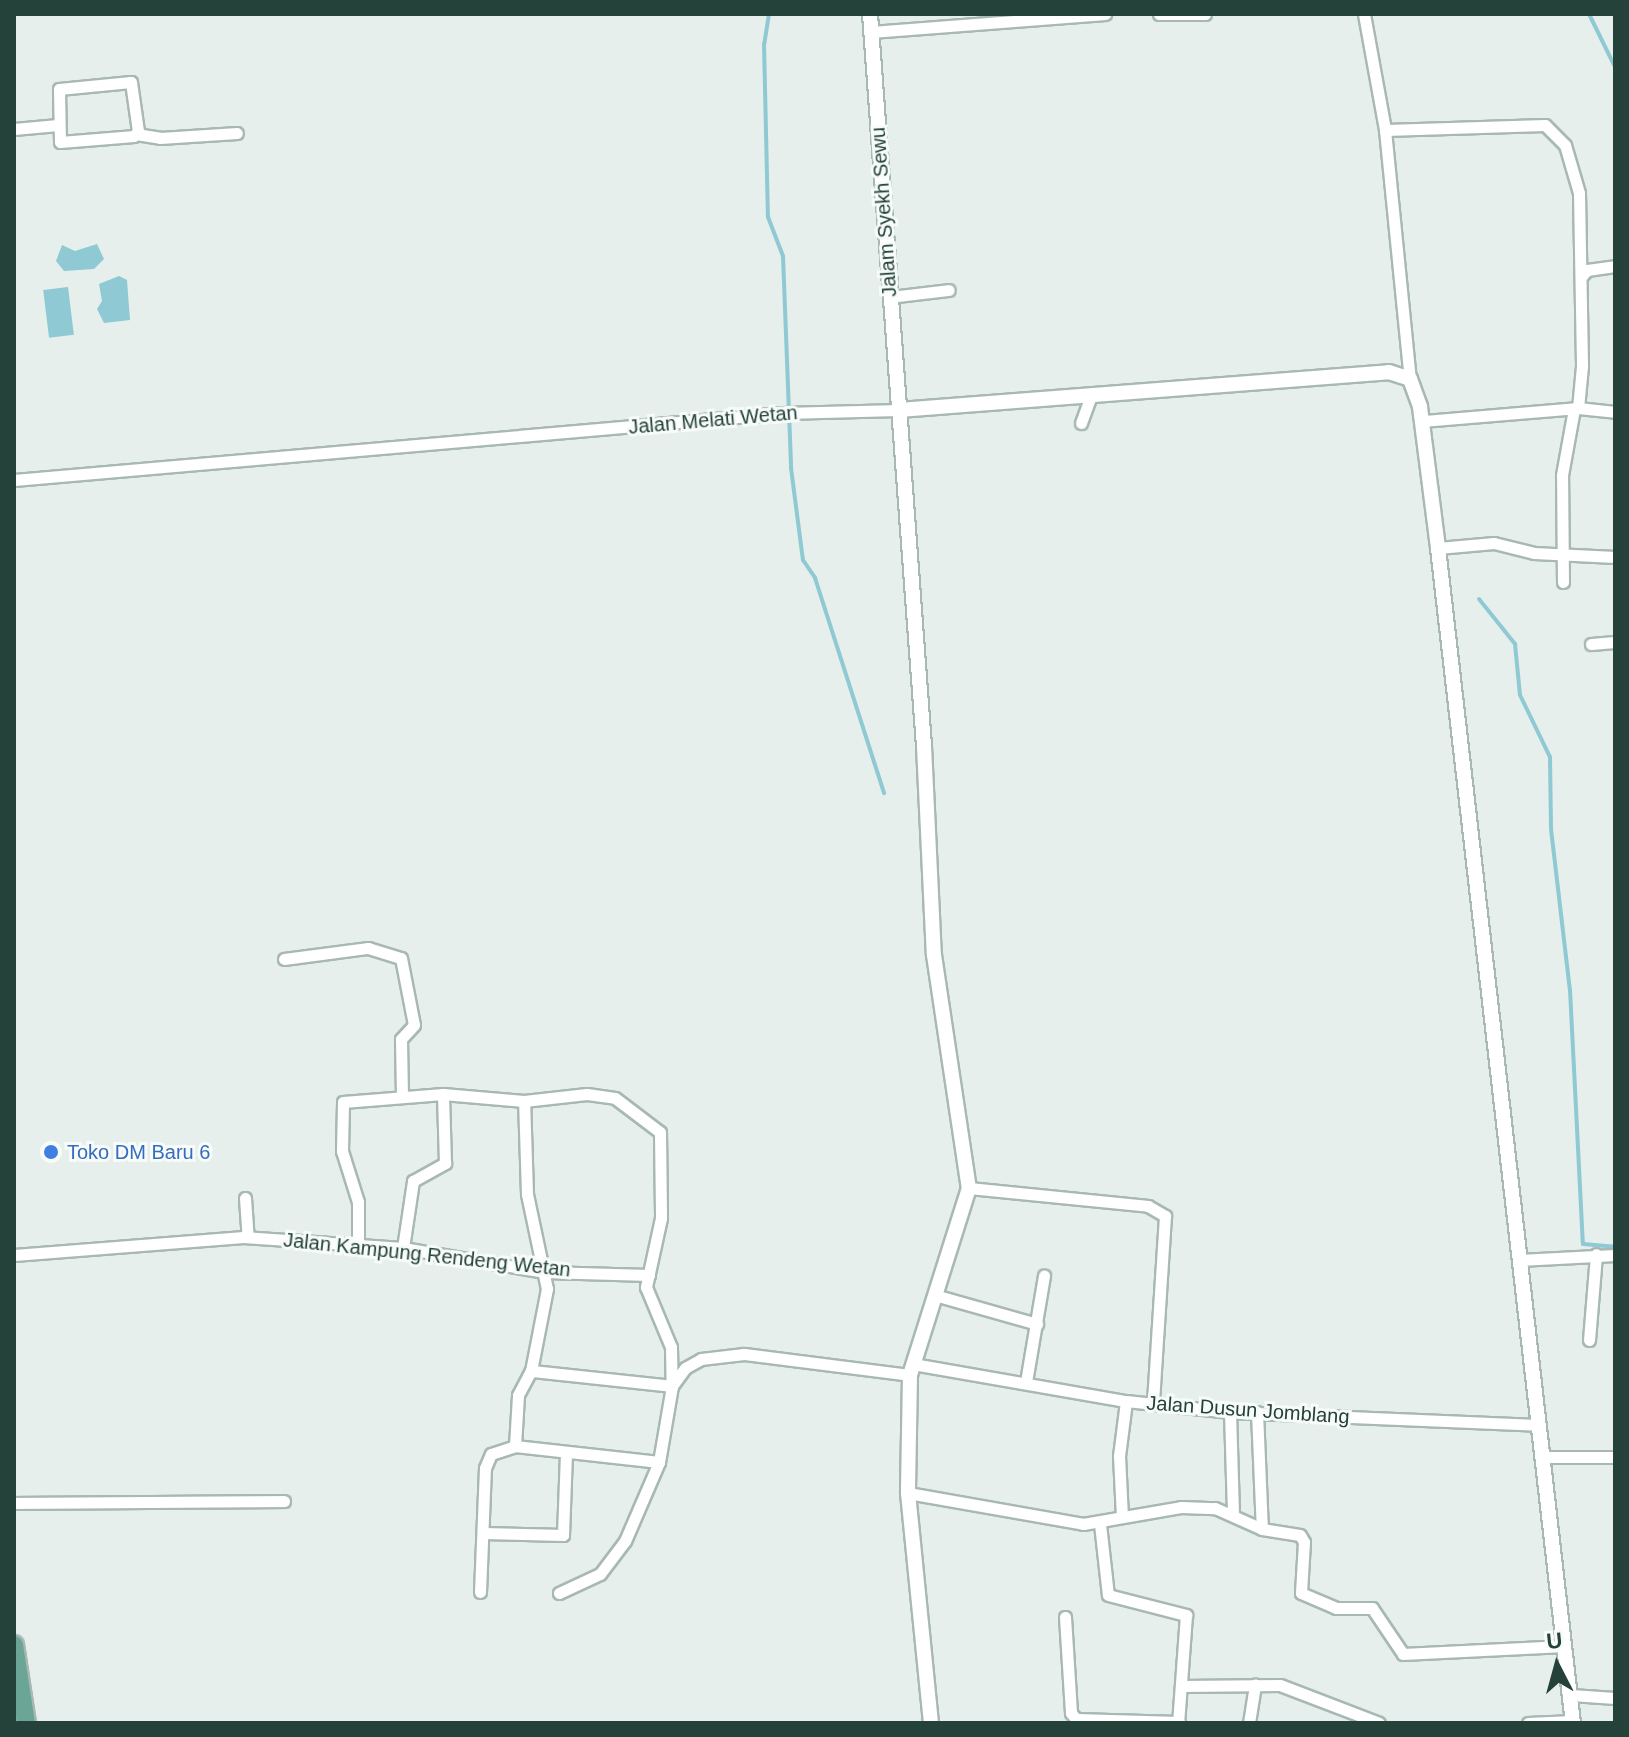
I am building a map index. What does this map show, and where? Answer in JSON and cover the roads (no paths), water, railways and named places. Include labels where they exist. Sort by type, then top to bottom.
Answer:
[{"type":"main road","points":[[14,1645],[26,1723]]},
{"type":"street","name":"Jalam Syekh Sewu","points":[[870,14],[934,955],[969,1188]]},
{"type":"street","points":[[871,32],[1105,14]]},
{"type":"street","points":[[1159,14],[1205,14]]},
{"type":"street","points":[[1364,14],[1385,130],[1410,379],[1422,421],[1438,548],[1571,1695],[1573,1722],[1528,1723]]},
{"type":"street","points":[[136,134],[131,82],[59,89],[60,142],[136,134],[160,138],[237,133]]},
{"type":"street","points":[[1385,130],[1527,124],[1553,129],[1565,145],[1577,179],[1581,277],[1576,408],[1563,463],[1563,582]]},
{"type":"street","points":[[14,129],[58,125]]},
{"type":"street","points":[[1581,277],[1587,270],[1615,266]]},
{"type":"street","points":[[890,297],[949,290]]},
{"type":"street","name":"Jalan Melati Wetan","points":[[14,480],[783,413],[899,410],[1389,372],[1410,379]]},
{"type":"street","points":[[1081,423],[1091,395]]},
{"type":"street","points":[[1422,421],[1576,408],[1615,412]]},
{"type":"street","points":[[1438,548],[1494,543],[1615,557]]},
{"type":"street","points":[[1591,644],[1615,642]]},
{"type":"street","points":[[284,959],[368,948],[401,958],[414,1025],[401,1039],[402,1096]]},
{"type":"street","points":[[403,1248],[413,1181],[444,1166],[443,1094]]},
{"type":"street","points":[[358,1245],[358,1202],[342,1151],[343,1102],[443,1094],[524,1101],[601,1095],[633,1107],[660,1132],[661,1218],[649,1275],[649,1302],[672,1353],[672,1386],[659,1462],[610,1563],[588,1582],[559,1593]]},
{"type":"street","points":[[515,1446],[518,1395],[531,1371],[546,1302],[545,1272],[527,1194],[524,1101]]},
{"type":"street","points":[[931,1723],[908,1493],[912,1370],[938,1296],[969,1188],[1148,1206],[1165,1216],[1153,1404]]},
{"type":"street","points":[[245,1198],[248,1237]]},
{"type":"street","name":"Jalan Kampung Rendeng Wetan","points":[[14,1255],[248,1237],[403,1248],[545,1272],[649,1275]]},
{"type":"street","points":[[1589,1340],[1596,1254]]},
{"type":"street","points":[[1519,1260],[1615,1255]]},
{"type":"street","points":[[1026,1382],[1044,1276]]},
{"type":"street","points":[[938,1296],[1037,1324]]},
{"type":"street","name":"Jalan Dusun Jomblang","points":[[672,1386],[685,1368],[724,1354],[1026,1382],[1126,1401],[1230,1412],[1538,1425]]},
{"type":"street","points":[[531,1371],[672,1386]]},
{"type":"street","points":[[1122,1517],[1119,1456],[1126,1401]]},
{"type":"street","points":[[1230,1412],[1233,1515]]},
{"type":"street","points":[[1257,1412],[1262,1529]]},
{"type":"street","points":[[480,1592],[485,1462],[491,1454],[515,1446],[659,1462]]},
{"type":"street","points":[[484,1533],[563,1535],[566,1453]]},
{"type":"street","points":[[1542,1457],[1615,1457]]},
{"type":"street","points":[[908,1493],[1064,1523],[1100,1524],[1122,1517],[1201,1506],[1233,1515],[1262,1529],[1303,1538],[1301,1593],[1336,1608],[1372,1608],[1403,1654],[1564,1646]]},
{"type":"street","points":[[14,1503],[284,1501]]},
{"type":"street","points":[[1065,1617],[1071,1713],[1076,1719],[1178,1723],[1184,1611],[1108,1595],[1100,1524]]},
{"type":"street","points":[[1181,1686],[1255,1684],[1294,1689],[1379,1723]]},
{"type":"street","points":[[1249,1723],[1255,1684]]},
{"type":"street","points":[[1571,1695],[1615,1698]]},
{"type":"water","points":[[97,244],[104,259],[94,269],[64,271],[56,261],[62,245],[75,251]]},
{"type":"water","points":[[119,276],[127,280],[130,320],[104,323],[97,309],[102,301],[99,284]]},
{"type":"water","points":[[68,287],[74,335],[49,338],[43,290]]},
{"type":"waterway","points":[[769,14],[764,44],[768,217],[783,256],[791,468],[803,560],[815,578],[884,793]]},
{"type":"waterway","points":[[1589,14],[1615,67]]},
{"type":"waterway","points":[[1479,599],[1515,644],[1520,695],[1550,757],[1551,829],[1570,990],[1583,1244],[1615,1247]]},
{"type":"place","name":"Toko DM Baru 6","points":[[51,1152]]}]
